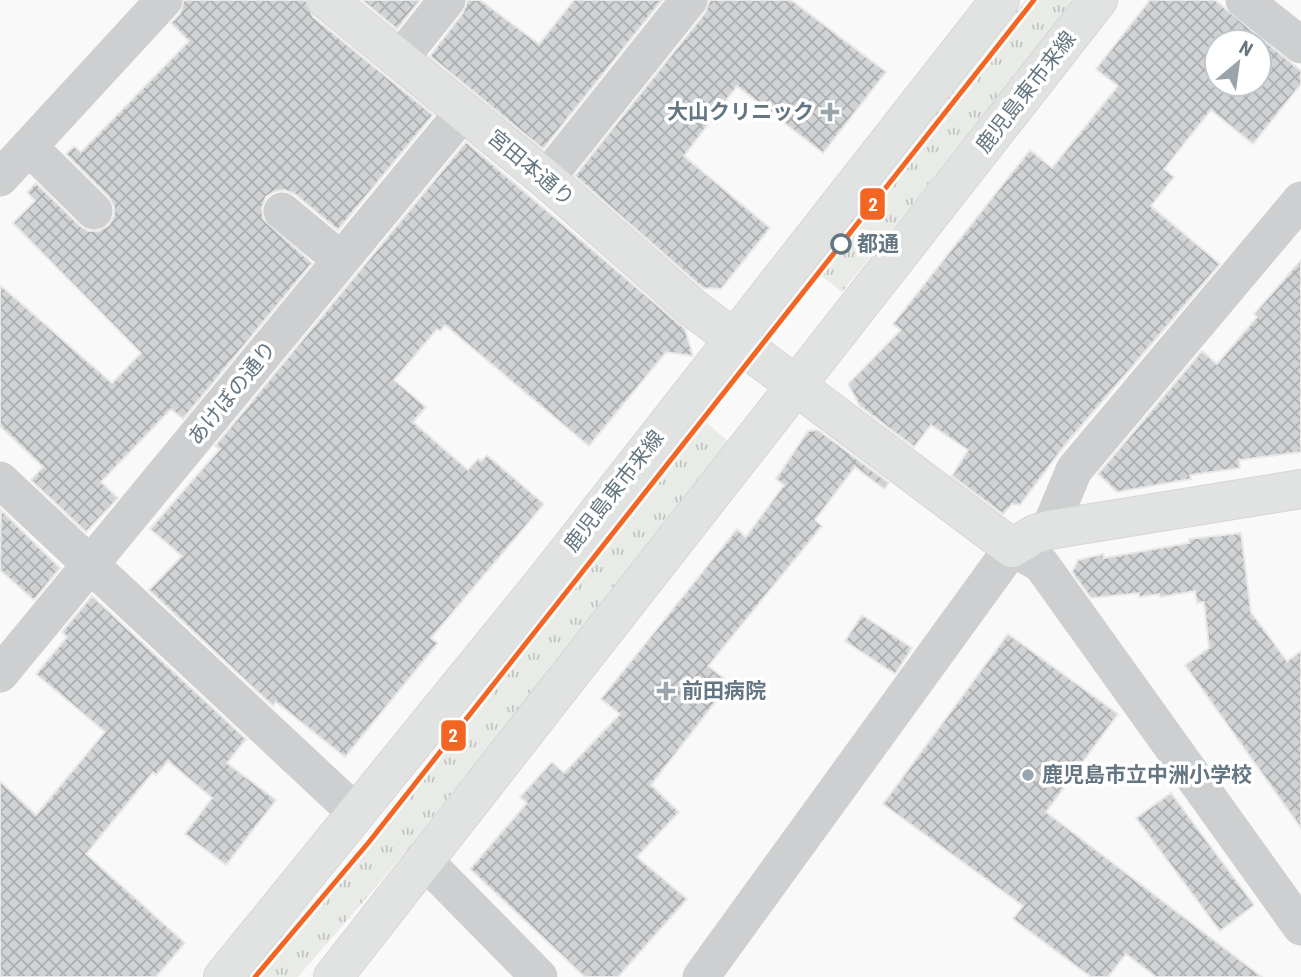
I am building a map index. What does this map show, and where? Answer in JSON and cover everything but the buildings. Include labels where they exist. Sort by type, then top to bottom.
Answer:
[{"type":"main road","name":"宮田本通り","points":[[327,0],[546,179],[732,339],[1012,548]]},
{"type":"main road","name":"鹿児島東市来線","points":[[223,977],[544,582],[1000,0]]},
{"type":"main road","name":"鹿児島東市来線","points":[[333,977],[1098,0]]},
{"type":"main road","points":[[1012,548],[1035,534],[1049,530],[1301,489]]},
{"type":"street","points":[[0,178],[164,0]]},
{"type":"street","points":[[401,59],[447,0]]},
{"type":"street","points":[[546,179],[689,0]]},
{"type":"street","points":[[1244,0],[1301,44]]},
{"type":"street","name":"あけぼの通り","points":[[0,674],[464,111]]},
{"type":"street","points":[[29,147],[94,211]]},
{"type":"street","points":[[1049,530],[1074,470],[1301,200]]},
{"type":"street","points":[[282,211],[341,260]]},
{"type":"street","points":[[0,480],[355,812]]},
{"type":"street","points":[[701,977],[1012,548],[1041,564],[1301,928]]},
{"type":"street","points":[[423,859],[539,977]]},
{"type":"green space","points":[[1025,0],[1076,0],[842,292],[811,268]]},
{"type":"green space","points":[[700,417],[730,443],[388,873],[298,977],[247,977],[357,849]]},
{"type":"transit line","name":"2","points":[[255,977],[369,842],[1034,0]]},
{"type":"place","name":"大山クリニック","points":[[830,112]]},
{"type":"place","name":"都通","points":[[841,244]]},
{"type":"place","name":"前田病院","points":[[666,691]]},
{"type":"place","name":"鹿児島市立中洲小学校","points":[[1028,775]]}]
